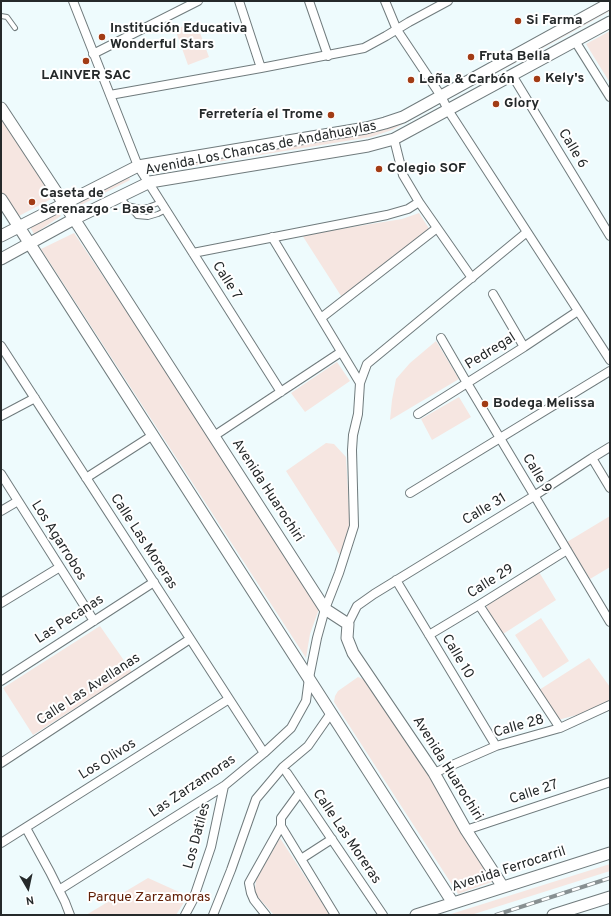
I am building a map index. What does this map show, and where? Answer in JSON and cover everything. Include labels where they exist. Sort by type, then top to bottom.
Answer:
[{"type":"street","name":"Calle 7","points":[[73,1],[138,166],[281,392]]},
{"type":"street","points":[[93,54],[198,1]]},
{"type":"street","points":[[239,1],[262,68]]},
{"type":"street","points":[[309,1],[328,56]]},
{"type":"street","points":[[385,1],[397,30],[610,360]]},
{"type":"street","points":[[110,95],[328,56],[364,48],[448,1]]},
{"type":"street","name":"Avenida Los Chancas de Andahuaylas","points":[[1,236],[138,166],[366,128],[402,117],[610,3]]},
{"type":"street","name":"Avenida Los Chancas de Andahuaylas","points":[[1,259],[74,219],[124,201],[149,183],[368,146],[394,139],[610,22]]},
{"type":"street","points":[[575,41],[610,97]]},
{"type":"street","name":"Calle 6","points":[[512,75],[610,236]]},
{"type":"street","name":"Avenida Huarochiri","points":[[1,108],[325,609],[348,624],[347,638],[353,653],[434,773],[466,830],[503,887]]},
{"type":"street","points":[[394,139],[403,175],[419,202],[472,278]]},
{"type":"street","points":[[1,199],[453,903]]},
{"type":"street","points":[[193,253],[387,215],[408,209],[419,202]]},
{"type":"street","points":[[321,318],[437,228]]},
{"type":"street","name":"Las Zarzamoras","points":[[59,890],[224,786],[264,753],[291,728],[306,701],[317,638],[325,609],[339,573],[354,526],[353,435],[358,414],[360,383],[367,364],[527,232]]},
{"type":"street","points":[[272,237],[360,383]]},
{"type":"street","points":[[494,294],[524,347]]},
{"type":"street","name":"Pedregal","points":[[418,414],[578,311]]},
{"type":"street","name":"Calle 9","points":[[441,338],[610,622]]},
{"type":"street","name":"Calle Las Moreras","points":[[1,346],[264,753]]},
{"type":"street","points":[[214,436],[341,352]]},
{"type":"street","points":[[410,493],[610,371]]},
{"type":"street","points":[[1,416],[35,398]]},
{"type":"street","points":[[86,478],[153,435]]},
{"type":"street","name":"Calle 31","points":[[348,624],[356,606],[534,496],[610,447]]},
{"type":"street","points":[[592,458],[610,488]]},
{"type":"street","name":"Los Agarrobos","points":[[1,474],[94,621]]},
{"type":"street","points":[[1,510],[18,501]]},
{"type":"street","name":"Calle 29","points":[[429,635],[567,550]]},
{"type":"street","points":[[1,603],[60,567]]},
{"type":"street","name":"Calle 10","points":[[396,580],[496,746]]},
{"type":"street","name":"Las Pecanas","points":[[1,680],[154,582]]},
{"type":"street","points":[[479,605],[560,728]]},
{"type":"street","name":"Calle Las Avellanas","points":[[1,763],[190,639]]},
{"type":"street","name":"Los Olivos","points":[[1,842],[26,828],[229,700]]},
{"type":"street","name":"Calle 28","points":[[434,773],[496,746],[560,728],[610,705]]},
{"type":"street","points":[[213,915],[231,870],[256,799],[283,767],[308,746],[331,713]]},
{"type":"street","name":"Calle Las Moreras","points":[[287,773],[383,915]]},
{"type":"street","name":"Calle 27","points":[[466,830],[610,782]]},
{"type":"street","name":"Los Datiles","points":[[185,915],[193,900],[211,847],[224,786]]},
{"type":"street","points":[[300,792],[280,818],[281,826],[335,915]]},
{"type":"street","points":[[266,915],[254,900],[251,893],[250,883],[281,826]]},
{"type":"street","points":[[26,828],[50,872],[70,915]]},
{"type":"street","points":[[301,859],[332,839]]},
{"type":"street","name":"Avenida Ferrocarril","points":[[416,915],[610,853]]},
{"type":"street","points":[[553,915],[610,897]]},
{"type":"lane","points":[[1,16],[7,17],[15,28]]},
{"type":"lane","points":[[124,201],[140,208],[148,207],[160,202]]},
{"type":"lane","points":[[124,201],[137,216],[148,217],[166,210]]},
{"type":"green space","points":[[610,7],[610,11],[565,36],[456,95],[454,92]]},
{"type":"green space","points":[[196,22],[209,57],[188,65],[175,29]]},
{"type":"green space","points":[[610,31],[610,83],[586,44]]},
{"type":"green space","points":[[431,104],[433,108],[392,130],[371,137],[156,172],[155,167],[380,129]]},
{"type":"green space","points":[[1,117],[53,198],[17,217],[1,192]]},
{"type":"green space","points":[[129,177],[130,180],[81,205],[79,203]]},
{"type":"green space","points":[[59,213],[61,216],[34,234],[30,227]]},
{"type":"green space","points":[[419,213],[430,230],[343,299],[302,235],[402,219]]},
{"type":"green space","points":[[74,233],[147,342],[319,609],[310,634],[306,658],[41,249]]},
{"type":"green space","points":[[436,341],[459,379],[390,420],[396,379],[410,363]]},
{"type":"green space","points":[[337,362],[350,381],[305,412],[291,393]]},
{"type":"green space","points":[[459,397],[471,417],[432,440],[421,419]]},
{"type":"green space","points":[[326,443],[334,444],[346,457],[350,526],[341,557],[286,471]]},
{"type":"green space","points":[[610,516],[610,567],[590,579],[567,542]]},
{"type":"green space","points":[[539,572],[556,600],[503,634],[487,608],[487,604]]},
{"type":"green space","points":[[541,618],[569,661],[543,678],[515,635]]},
{"type":"green space","points":[[100,626],[132,672],[33,735],[3,688]]},
{"type":"green space","points":[[589,658],[610,687],[610,701],[584,713],[558,720],[539,690]]},
{"type":"green space","points":[[358,677],[363,679],[374,693],[424,766],[492,878],[492,882],[458,894],[334,702],[338,691]]},
{"type":"green space","points":[[280,838],[330,915],[274,915],[257,896],[255,891],[256,879]]},
{"type":"green space","points":[[610,864],[610,871],[471,915],[448,915]]},
{"type":"green space","name":"Parque Zarzamoras","points":[[148,878],[188,896],[176,915],[86,915]]},
{"type":"railway","points":[[496,915],[610,878]]},
{"type":"place","name":"Si Farma","points":[[518,21]]},
{"type":"place","name":"Institución Educativa Wonderful Stars","points":[[102,37]]},
{"type":"place","name":"Fruta Bella","points":[[471,57]]},
{"type":"place","name":"LAINVER SAC","points":[[86,61]]},
{"type":"place","name":"Kely's","points":[[537,79]]},
{"type":"place","name":"Leña & Carbón","points":[[411,80]]},
{"type":"place","name":"Glory","points":[[496,104]]},
{"type":"place","name":"Ferretería el Trome","points":[[331,115]]},
{"type":"place","name":"Colegio SOF","points":[[379,169]]},
{"type":"place","name":"Caseta de Serenazgo - Base","points":[[32,202]]},
{"type":"place","name":"Bodega Melissa","points":[[485,404]]}]
